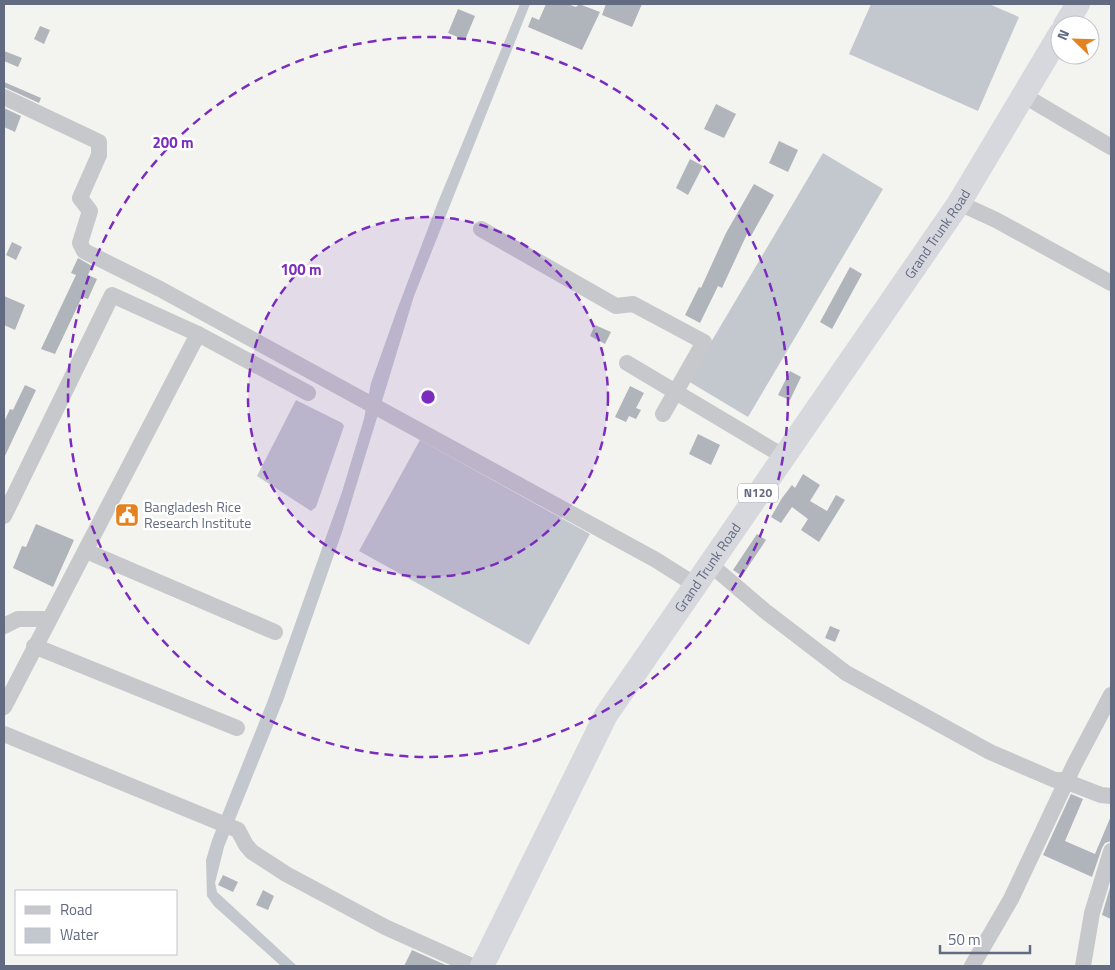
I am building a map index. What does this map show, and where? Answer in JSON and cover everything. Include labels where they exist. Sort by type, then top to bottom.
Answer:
[{"type":"highway","name":"Grand Trunk Road","points":[[482,966],[606,715],[694,584],[711,565],[783,456],[959,203],[1050,50]]},
{"type":"street","points":[[1072,15],[1085,4]]},
{"type":"street","points":[[1023,95],[1111,147]]},
{"type":"street","points":[[4,97],[99,142],[99,155],[80,198],[90,210],[80,244],[84,251],[160,289],[656,560],[694,584]]},
{"type":"street","points":[[959,203],[996,220],[1111,283]]},
{"type":"street","points":[[481,229],[616,306],[633,304],[704,342],[663,414]]},
{"type":"street","points":[[4,516],[112,295],[198,334],[308,393]]},
{"type":"street","points":[[4,707],[34,646],[86,551],[198,334]]},
{"type":"street","points":[[627,363],[783,456]]},
{"type":"street","points":[[86,551],[275,632]]},
{"type":"street","points":[[711,565],[765,611],[846,673],[990,752],[1056,780],[1102,795],[1111,796]]},
{"type":"street","points":[[8,619],[49,618]]},
{"type":"street","points":[[34,646],[238,728]]},
{"type":"street","points":[[972,966],[1011,899],[1074,765],[1111,695]]},
{"type":"street","points":[[4,734],[238,830],[248,848],[286,874],[384,927],[472,966]]},
{"type":"street","points":[[1083,966],[1092,913],[1111,851]]},
{"type":"water","points":[[520,4],[530,4],[414,296],[343,529],[283,701],[224,847],[215,883],[217,892],[297,966],[281,966],[214,906],[207,896],[206,860],[212,840],[268,700],[342,492],[364,419],[371,383],[397,310],[438,202]]},
{"type":"water","points":[[871,4],[989,4],[1019,17],[978,111],[849,54]]},
{"type":"water","points":[[823,153],[883,189],[748,417],[688,381]]},
{"type":"water","points":[[296,400],[342,423],[344,426],[316,507],[311,511],[257,476]]},
{"type":"water","points":[[420,440],[590,534],[529,645],[359,551]]},
{"type":"building","points":[[546,4],[567,4],[576,7],[579,4],[600,12],[582,50],[528,27],[532,17],[539,20]]},
{"type":"building","points":[[606,4],[642,4],[632,27],[602,15]]},
{"type":"building","points":[[458,9],[475,16],[465,40],[448,33]]},
{"type":"building","points":[[40,26],[50,30],[44,44],[34,39]]},
{"type":"building","points":[[4,51],[22,58],[18,67],[4,61]]},
{"type":"building","points":[[4,82],[41,98],[39,103],[4,87]]},
{"type":"building","points":[[716,104],[736,114],[724,138],[704,129]]},
{"type":"building","points":[[4,108],[21,116],[15,132],[4,127]]},
{"type":"building","points":[[779,141],[798,150],[788,172],[769,163]]},
{"type":"building","points":[[690,159],[703,166],[688,195],[676,188]]},
{"type":"building","points":[[754,184],[774,195],[751,236],[747,234],[722,288],[718,286],[700,323],[685,315],[699,287],[701,288],[726,233]]},
{"type":"building","points":[[12,242],[22,247],[16,260],[6,255]]},
{"type":"building","points":[[78,258],[92,266],[88,275],[97,279],[88,299],[82,297],[55,354],[41,349],[76,275],[71,273]]},
{"type":"building","points":[[850,267],[862,274],[832,329],[820,322]]},
{"type":"building","points":[[4,296],[25,305],[15,330],[4,325]]},
{"type":"building","points":[[595,325],[611,332],[605,344],[590,336]]},
{"type":"building","points":[[790,371],[801,377],[790,400],[778,395]]},
{"type":"building","points":[[25,385],[36,390],[4,458],[4,422],[10,409],[13,410]]},
{"type":"building","points":[[630,386],[644,393],[636,408],[641,410],[636,419],[629,416],[626,422],[615,417]]},
{"type":"building","points":[[698,434],[720,445],[711,465],[689,454]]},
{"type":"building","points":[[803,474],[820,485],[810,501],[827,511],[836,495],[845,500],[819,542],[801,530],[808,519],[792,507],[781,523],[771,517],[782,498],[792,485],[795,488]]},
{"type":"building","points":[[36,524],[74,540],[53,587],[13,568],[22,546],[26,547]]},
{"type":"building","points":[[757,534],[766,540],[742,576],[733,570]]},
{"type":"building","points":[[830,626],[840,630],[835,642],[825,638]]},
{"type":"building","points":[[1071,794],[1083,799],[1065,841],[1095,854],[1111,816],[1111,841],[1105,843],[1102,848],[1092,877],[1043,855]]},
{"type":"building","points":[[223,875],[238,882],[233,892],[218,885]]},
{"type":"building","points":[[1111,884],[1111,919],[1102,915]]},
{"type":"building","points":[[263,890],[274,896],[268,910],[256,905]]},
{"type":"building","points":[[412,950],[448,966],[404,966]]},
{"type":"place","name":"Bangladesh Rice Research Institute","points":[[127,515]]}]
